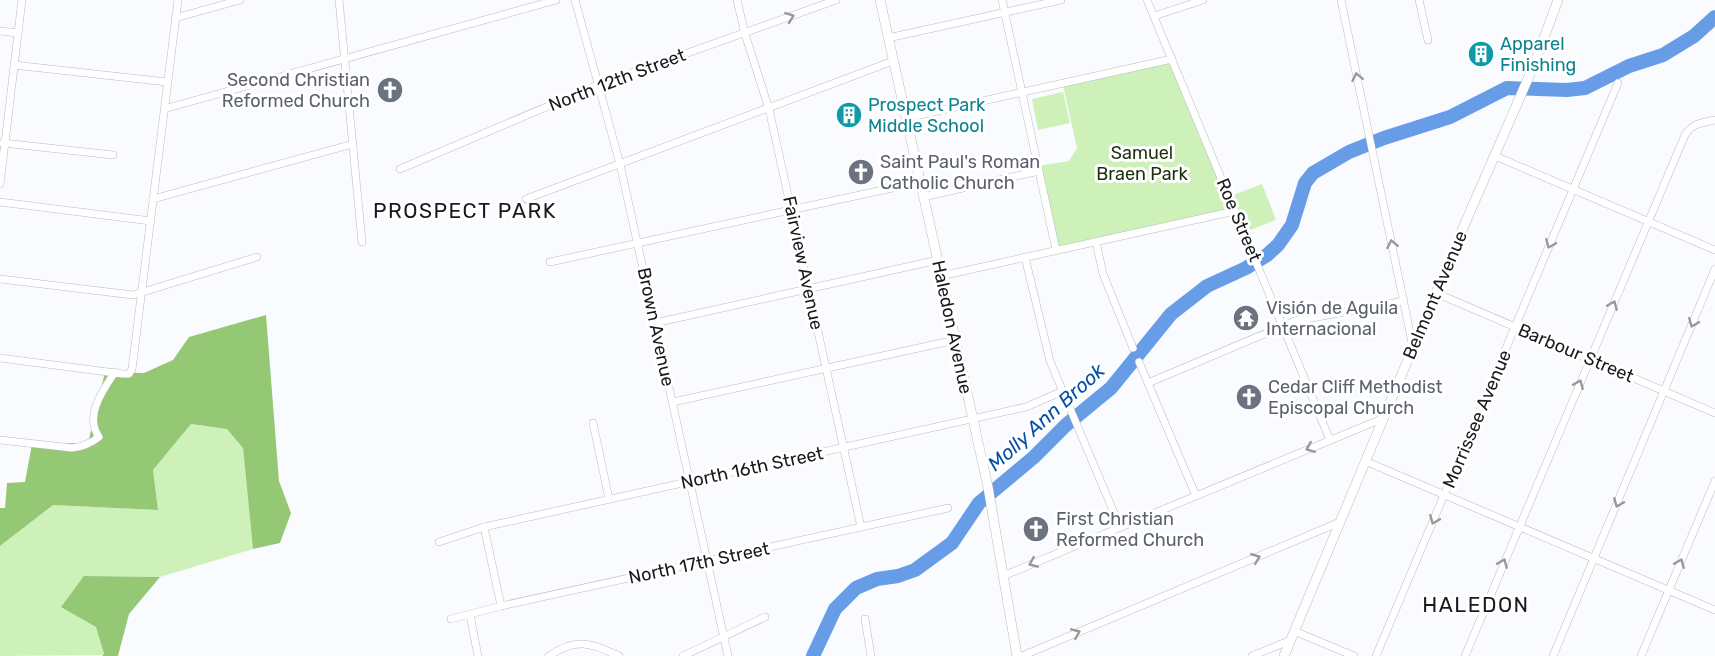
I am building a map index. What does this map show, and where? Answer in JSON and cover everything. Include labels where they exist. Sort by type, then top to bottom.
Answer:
[{"type":"main road","name":"Haledon Avenue","points":[[880,0],[988,487],[1017,656]]},
{"type":"main road","name":"Belmont Avenue","points":[[1284,656],[1534,65],[1558,0]]},
{"type":"street","points":[[0,184],[2,143],[22,0]]},
{"type":"street","points":[[0,358],[129,374],[132,369],[178,0]]},
{"type":"street","points":[[175,18],[240,0]]},
{"type":"street","points":[[339,0],[362,242]]},
{"type":"street","points":[[164,109],[556,0]]},
{"type":"street","name":"Brown Avenue","points":[[575,0],[620,164],[728,656]]},
{"type":"street","name":"Fairview Avenue","points":[[736,0],[769,110],[861,527]]},
{"type":"street","name":"North 12th Street","points":[[400,169],[598,85],[836,0]]},
{"type":"street","points":[[1002,0],[1056,250]]},
{"type":"street","points":[[888,38],[1061,0]]},
{"type":"street","name":"Roe Street","points":[[1147,0],[1330,440]]},
{"type":"street","points":[[1154,16],[1203,0]]},
{"type":"street","points":[[1341,0],[1413,348]]},
{"type":"street","points":[[1419,0],[1428,40]]},
{"type":"street","points":[[0,31],[18,33]]},
{"type":"street","points":[[906,118],[1172,59]]},
{"type":"street","points":[[526,199],[893,62]]},
{"type":"street","points":[[14,65],[167,82]]},
{"type":"street","name":"Morrissee Avenue","points":[[1376,656],[1618,83]]},
{"type":"street","points":[[1465,656],[1647,221],[1688,130],[1696,124],[1715,120]]},
{"type":"street","points":[[2,143],[113,155]]},
{"type":"street","points":[[153,199],[352,144]]},
{"type":"street","points":[[1494,156],[1715,250]]},
{"type":"street","points":[[923,197],[1039,171]]},
{"type":"street","points":[[550,262],[920,182]]},
{"type":"street","points":[[0,202],[151,221]]},
{"type":"street","points":[[941,276],[1235,211]]},
{"type":"street","points":[[1096,242],[1103,274],[1133,348]]},
{"type":"street","points":[[0,279],[134,295],[257,257]]},
{"type":"street","points":[[1026,257],[1046,349],[1120,527]]},
{"type":"street","points":[[655,323],[938,260]]},
{"type":"street","points":[[1553,656],[1715,269]]},
{"type":"street","name":"Barbour Street","points":[[1436,293],[1715,412]]},
{"type":"street","points":[[1148,382],[1295,321],[1404,301]]},
{"type":"street","points":[[673,402],[955,340]]},
{"type":"street","points":[[1139,362],[1196,496]]},
{"type":"street","points":[[0,440],[72,448],[87,445],[99,437],[94,425],[95,410],[100,396],[115,372]]},
{"type":"street","name":"North 16th Street","points":[[439,542],[484,527],[1026,407],[1063,392]]},
{"type":"street","points":[[1003,576],[1384,418]]},
{"type":"street","points":[[593,423],[609,499]]},
{"type":"street","points":[[1365,461],[1715,610]]},
{"type":"street","points":[[1641,656],[1715,481]]},
{"type":"street","name":"North 17th Street","points":[[450,619],[948,508]]},
{"type":"street","points":[[1023,656],[1340,522]]},
{"type":"street","points":[[484,527],[501,606]]},
{"type":"street","points":[[470,615],[478,656]]},
{"type":"street","points":[[683,656],[765,617]]},
{"type":"street","points":[[865,619],[871,656]]},
{"type":"street","points":[[1252,656],[1293,636],[1354,656]]},
{"type":"street","points":[[549,656],[562,647],[576,643],[590,644],[619,656]]},
{"type":"green space","name":"Samuel Braen Park","points":[[1171,57],[1234,211],[1056,251],[1038,166],[1069,161],[1077,148],[1062,81]]},
{"type":"green space","points":[[1063,92],[1070,123],[1038,130],[1032,99]]},
{"type":"green space","points":[[1262,184],[1276,220],[1248,231],[1233,195]]},
{"type":"green space","points":[[266,315],[279,481],[291,513],[280,543],[253,549],[243,448],[227,429],[191,424],[153,470],[158,510],[53,505],[0,546],[0,508],[5,508],[7,483],[25,482],[32,444],[88,443],[105,372],[144,373],[173,360],[189,337]]},
{"type":"green space","points":[[191,424],[228,429],[243,448],[253,549],[160,577],[84,576],[104,655],[0,656],[0,546],[53,505],[158,510],[153,470]]},
{"type":"green space","points":[[84,576],[160,577],[129,614],[118,656],[102,656],[104,654],[96,627],[61,607]]},
{"type":"waterway","name":"Molly Ann Brook","points":[[813,656],[835,609],[856,588],[877,579],[898,576],[915,570],[952,543],[979,503],[1111,388],[1171,314],[1207,286],[1246,268],[1278,245],[1292,225],[1305,183],[1313,173],[1349,152],[1450,117],[1507,88],[1567,90],[1585,88],[1629,66],[1663,55],[1694,36],[1715,17]]},
{"type":"place","name":"Apparel Finishing","points":[[1481,54]]},
{"type":"place","name":"Second Christian Reformed Church","points":[[390,90]]},
{"type":"place","name":"Prospect Park Middle School","points":[[849,115]]},
{"type":"place","name":"Saint Paul's Roman Catholic Church","points":[[861,172]]},
{"type":"place","name":"Visión de Aguila Internacional","points":[[1246,318]]},
{"type":"place","name":"Cedar Cliff Methodist Episcopal Church","points":[[1249,397]]},
{"type":"place","name":"First Christian Reformed Church","points":[[1036,529]]},
{"type":"district","name":"PROSPECT PARK","points":[[465,210]]},
{"type":"district","name":"HALEDON","points":[[1476,604]]}]
